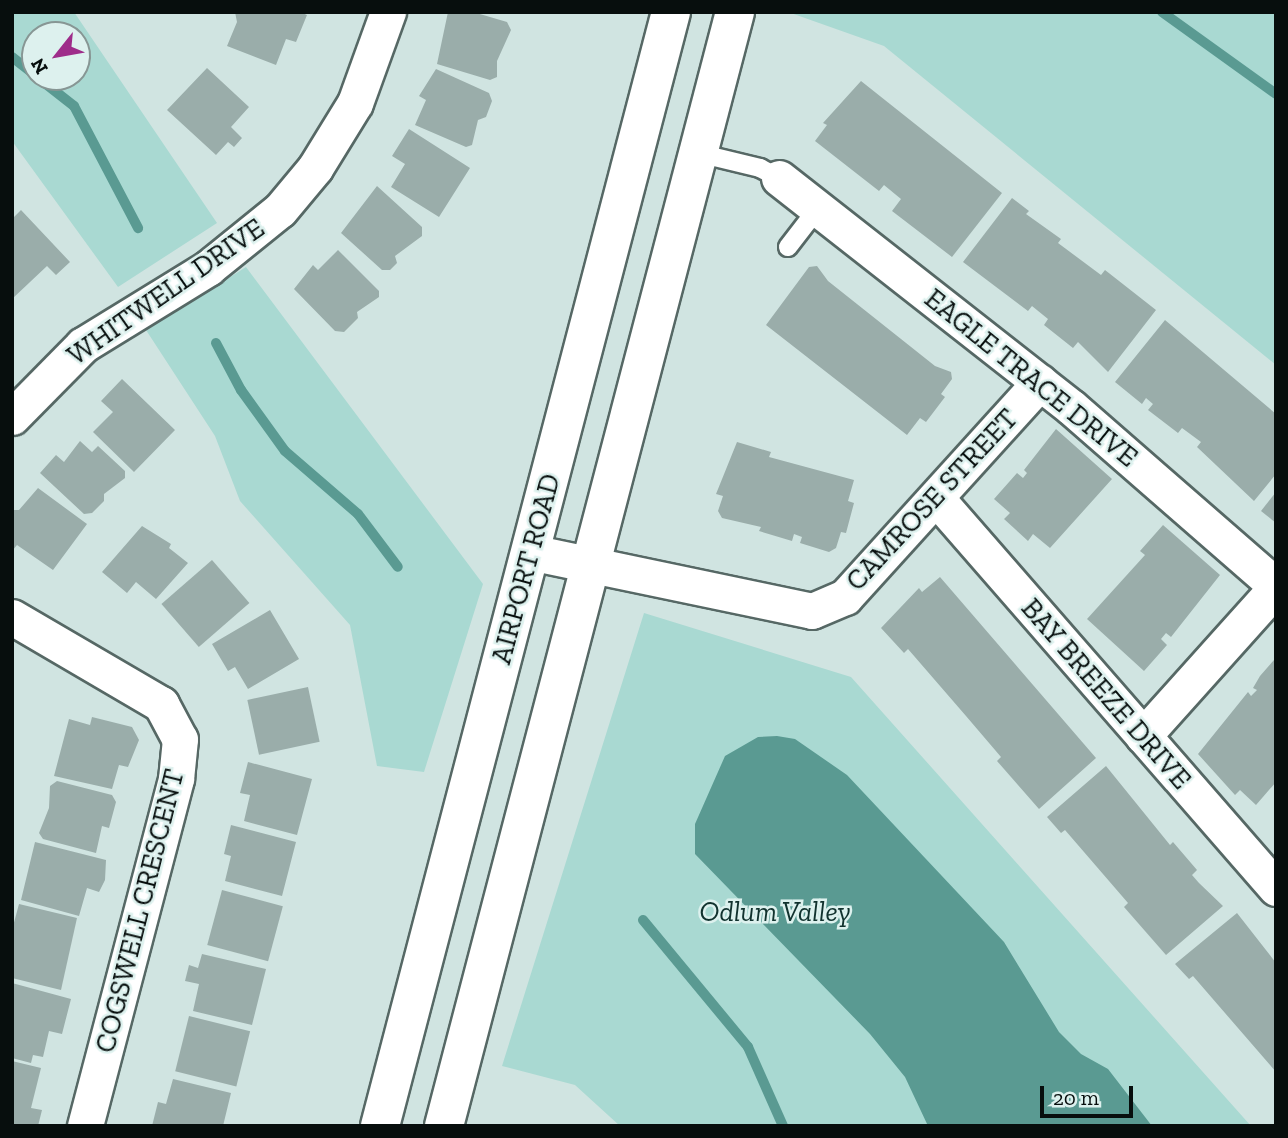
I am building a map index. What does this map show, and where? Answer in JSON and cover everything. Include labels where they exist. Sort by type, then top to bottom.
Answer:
[{"type":"main road","name":"AIRPORT ROAD","points":[[380,1126],[671,12]]},
{"type":"main road","points":[[444,1126],[735,12]]},
{"type":"street","name":"WHITWELL DRIVE","points":[[12,417],[83,345],[208,268],[280,210],[315,168],[355,103],[388,12]]},
{"type":"street","name":"EAGLE TRACE DRIVE","points":[[779,178],[1040,383],[1276,587]]},
{"type":"street","name":"CAMROSE STREET","points":[[530,552],[812,611],[845,597],[1040,383]]},
{"type":"street","name":"BAY BREEZE DRIVE","points":[[937,499],[1276,888]]},
{"type":"street","points":[[1143,736],[1276,587]]},
{"type":"street","name":"COGSWELL CRESCENT","points":[[12,617],[161,704],[180,738],[176,779],[85,1126]]},
{"type":"lane","points":[[698,153],[760,168],[779,178]]},
{"type":"lane","points":[[788,247],[818,208]]},
{"type":"green space","points":[[12,12],[74,12],[80,21],[21,21],[21,91],[91,91],[91,37],[217,223],[118,287],[12,141]]},
{"type":"green space","points":[[788,12],[1276,12],[1276,365],[884,46]]},
{"type":"green space","points":[[246,267],[483,584],[424,772],[377,766],[350,625],[240,501],[215,436],[146,330]]},
{"type":"green space","name":"Odlum Valley","points":[[644,613],[851,677],[1251,1126],[620,1126],[575,1085],[502,1066]]},
{"type":"water","points":[[758,737],[795,739],[847,775],[1004,942],[1059,1032],[1081,1054],[1108,1069],[1152,1126],[928,1126],[905,1077],[870,1034],[695,854],[695,824],[725,756]]},
{"type":"building","points":[[235,12],[300,12],[307,15],[296,42],[286,39],[276,65],[227,46],[237,22]]},
{"type":"building","points":[[448,12],[473,12],[507,22],[511,30],[497,61],[497,77],[490,80],[437,64]]},
{"type":"building","points":[[207,68],[249,107],[231,127],[242,138],[234,147],[228,142],[216,155],[167,110]]},
{"type":"building","points":[[436,69],[489,93],[492,101],[486,117],[478,120],[472,145],[466,147],[415,125],[426,100],[419,96]]},
{"type":"building","points":[[861,81],[1002,193],[952,257],[892,211],[901,199],[884,185],[879,191],[815,141],[827,125],[823,123]]},
{"type":"building","points":[[409,129],[470,168],[439,217],[391,187],[405,164],[392,156]]},
{"type":"building","points":[[377,186],[422,227],[422,236],[395,256],[397,263],[390,270],[382,270],[341,233]]},
{"type":"building","points":[[1012,198],[1029,211],[1026,214],[1061,239],[1058,243],[1101,275],[1105,270],[1156,310],[1108,372],[1078,342],[1073,348],[1044,325],[1048,319],[1032,306],[1028,311],[963,262]]},
{"type":"building","points":[[21,210],[70,262],[56,275],[47,266],[12,299],[12,219]]},
{"type":"building","points":[[338,250],[379,291],[379,297],[357,312],[358,318],[344,332],[335,331],[294,289],[313,265],[318,270]]},
{"type":"building","points":[[817,266],[828,281],[935,366],[951,372],[952,379],[941,394],[945,397],[926,422],[920,418],[907,435],[766,325],[809,267]]},
{"type":"building","points":[[1165,320],[1276,414],[1276,474],[1254,501],[1197,447],[1201,442],[1182,428],[1178,433],[1148,410],[1153,404],[1146,398],[1142,404],[1115,382]]},
{"type":"building","points":[[122,379],[175,430],[134,472],[93,432],[113,412],[101,401]]},
{"type":"building","points":[[1056,429],[1112,479],[1050,548],[1033,534],[1028,541],[1004,519],[1010,513],[994,499],[1017,473],[1023,478],[1027,473],[1024,470]]},
{"type":"building","points":[[80,441],[92,452],[98,446],[125,471],[125,478],[104,494],[104,501],[92,513],[84,514],[40,473],[56,455],[64,462]]},
{"type":"building","points":[[737,442],[771,452],[769,457],[854,480],[848,501],[854,503],[846,533],[841,532],[836,548],[829,552],[800,543],[802,537],[794,534],[792,541],[759,531],[761,527],[722,518],[718,511],[723,496],[716,494]]},
{"type":"building","points":[[38,488],[87,524],[53,570],[17,545],[12,551],[12,510],[19,510]]},
{"type":"building","points":[[1276,492],[1276,523],[1261,511]]},
{"type":"building","points":[[1163,525],[1220,575],[1171,637],[1166,633],[1161,639],[1167,645],[1144,671],[1087,619],[1145,555],[1140,551]]},
{"type":"building","points":[[142,526],[171,544],[169,548],[188,563],[156,599],[136,582],[127,593],[102,572]]},
{"type":"building","points":[[212,560],[249,603],[199,647],[161,604]]},
{"type":"building","points":[[940,577],[1096,758],[1039,809],[997,761],[1001,757],[908,649],[904,653],[881,628],[919,588],[922,592]]},
{"type":"building","points":[[270,610],[299,659],[248,689],[235,667],[228,671],[212,644]]},
{"type":"building","points":[[1274,660],[1276,782],[1256,805],[1240,790],[1235,795],[1198,754],[1248,692],[1251,696],[1257,690],[1253,688]]},
{"type":"building","points":[[308,687],[320,742],[259,755],[247,700]]},
{"type":"building","points":[[92,717],[132,727],[139,740],[128,767],[119,765],[112,789],[54,776],[69,719],[90,725]]},
{"type":"building","points":[[248,762],[312,779],[297,835],[244,821],[250,795],[240,793]]},
{"type":"building","points":[[1106,766],[1170,845],[1173,842],[1197,870],[1192,875],[1223,906],[1166,955],[1124,907],[1128,903],[1065,830],[1061,833],[1047,817]]},
{"type":"building","points":[[57,781],[112,795],[116,802],[109,828],[102,826],[96,853],[43,839],[39,833],[49,808],[50,786]]},
{"type":"building","points":[[231,825],[296,842],[282,896],[225,881],[231,856],[224,854]]},
{"type":"building","points":[[35,842],[106,860],[105,880],[99,892],[87,888],[79,916],[21,900]]},
{"type":"building","points":[[222,890],[283,906],[268,961],[207,945]]},
{"type":"building","points":[[19,904],[77,918],[61,990],[12,978],[12,930]]},
{"type":"building","points":[[1237,913],[1276,963],[1276,1072],[1193,976],[1189,979],[1175,964]]},
{"type":"building","points":[[202,954],[266,969],[252,1025],[193,1011],[199,984],[185,981],[189,965],[198,968]]},
{"type":"building","points":[[12,983],[71,999],[62,1034],[49,1031],[43,1057],[33,1055],[31,1063],[12,1058]]},
{"type":"building","points":[[189,1016],[250,1031],[236,1087],[175,1071]]},
{"type":"building","points":[[12,1061],[41,1068],[31,1108],[42,1110],[38,1126],[12,1126]]},
{"type":"building","points":[[173,1079],[231,1093],[223,1126],[152,1126],[158,1102],[166,1104]]},
{"type":"waterway","points":[[1162,12],[1276,94]]},
{"type":"waterway","points":[[12,57],[21,64]]},
{"type":"waterway","points":[[55,91],[74,106],[138,228]]},
{"type":"waterway","points":[[216,343],[241,390],[285,451],[358,514],[398,567]]},
{"type":"waterway","points":[[643,920],[748,1047],[783,1126]]}]
